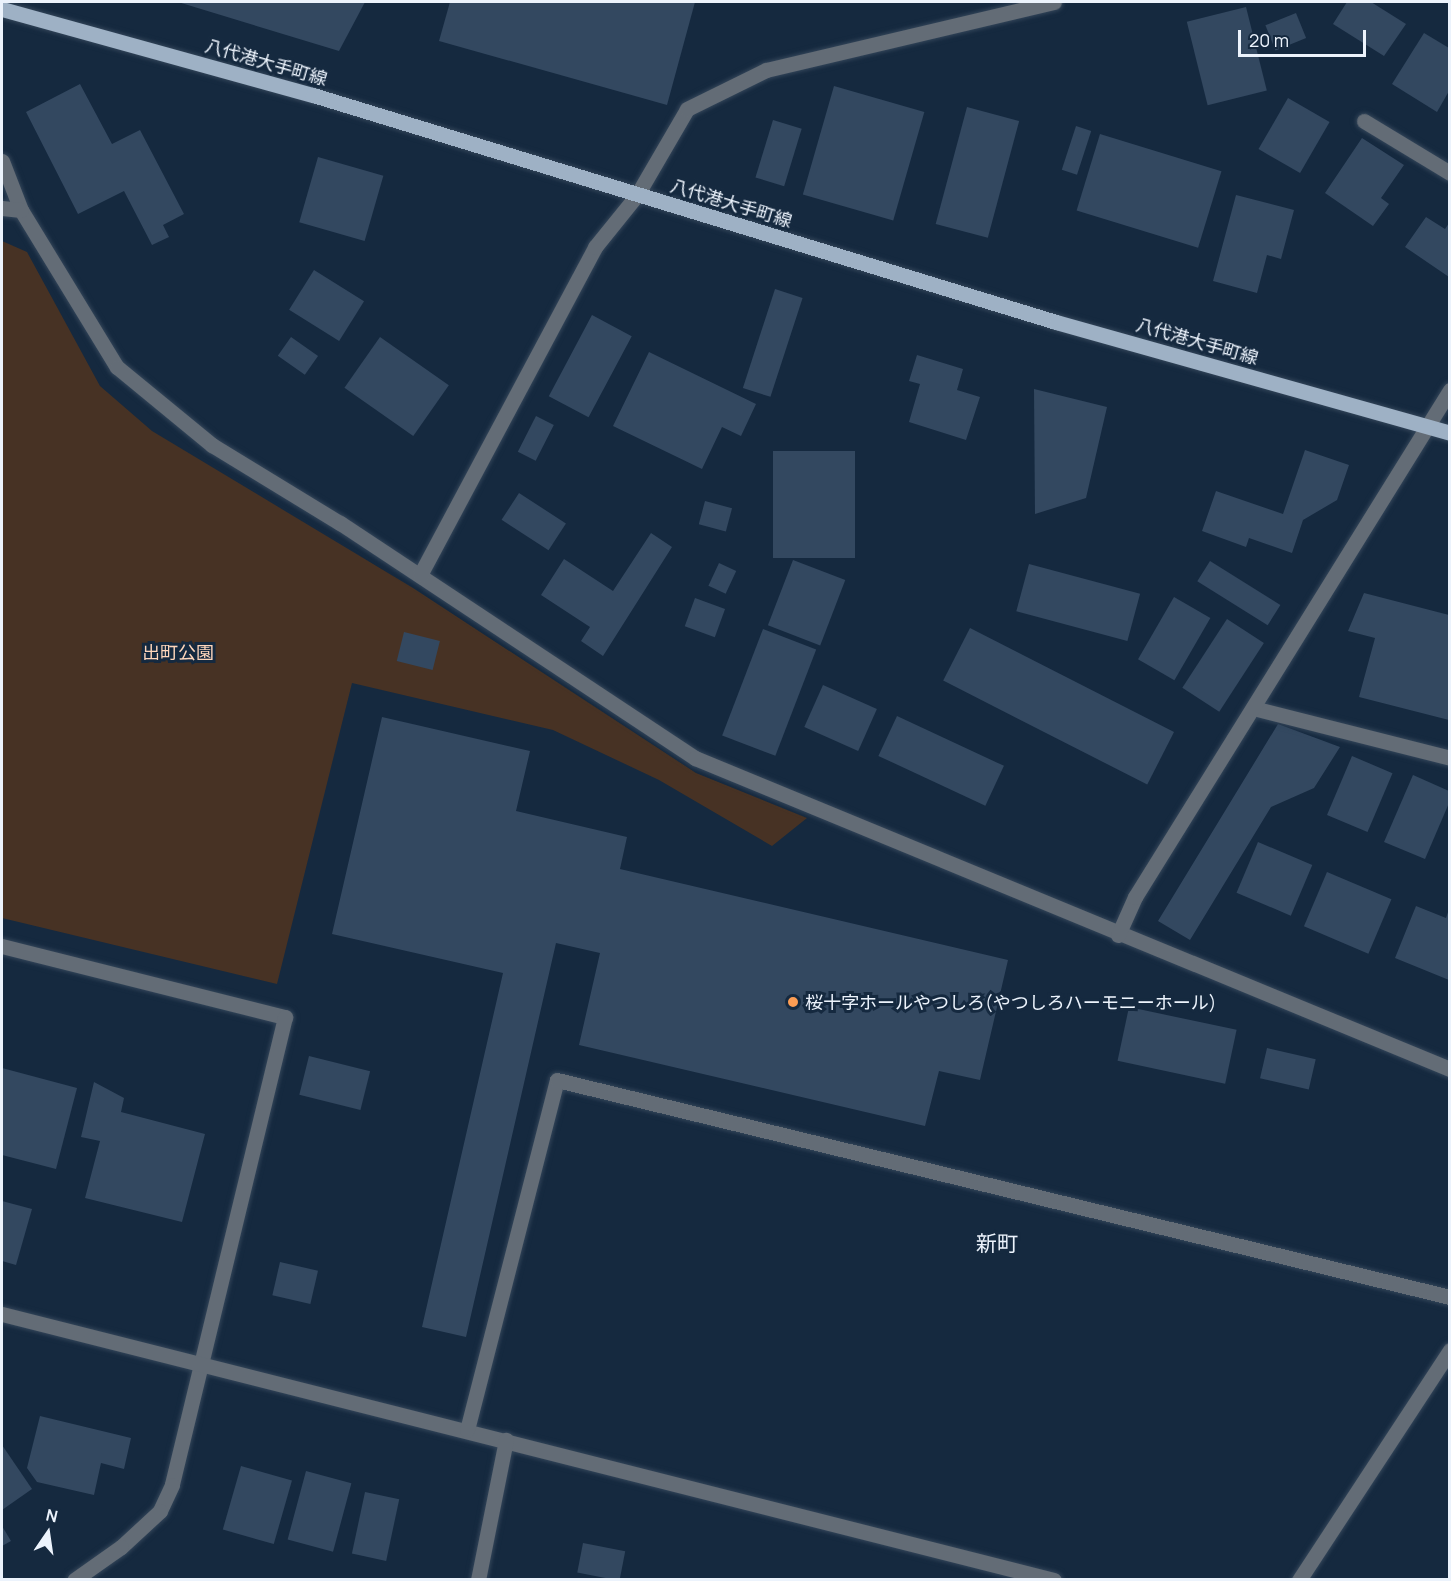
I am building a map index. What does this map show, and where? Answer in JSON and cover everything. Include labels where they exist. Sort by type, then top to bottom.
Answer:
[{"type":"main road","name":"八代港大手町線","points":[[2,9],[313,94],[637,195],[1449,433]]},
{"type":"street","points":[[420,575],[595,247],[637,195],[687,109],[766,70],[1054,2]]},
{"type":"street","points":[[1364,121],[1449,173]]},
{"type":"street","points":[[2,161],[21,210],[117,367],[212,446],[420,575],[695,758],[1118,935],[1449,1069]]},
{"type":"street","points":[[2,208],[21,210]]},
{"type":"street","points":[[1118,935],[1135,897],[1429,427],[1449,390]]},
{"type":"street","points":[[1253,708],[1449,758]]},
{"type":"street","points":[[2,946],[285,1017],[205,1362],[172,1485],[160,1512],[121,1547],[74,1580]]},
{"type":"street","points":[[468,1430],[557,1080],[1449,1297]]},
{"type":"street","points":[[2,1314],[205,1362],[1054,1580]]},
{"type":"street","points":[[1299,1580],[1449,1350]]},
{"type":"street","points":[[478,1580],[506,1440]]},
{"type":"green space","name":"出町公園","points":[[2,241],[27,252],[100,386],[152,431],[413,588],[696,773],[807,818],[772,846],[659,780],[553,730],[352,683],[277,984],[2,918]]},
{"type":"building","points":[[178,2],[365,2],[339,51]]},
{"type":"building","points":[[450,2],[695,2],[667,105],[439,41]]},
{"type":"building","points":[[1347,2],[1371,2],[1406,24],[1384,56],[1333,24]]},
{"type":"building","points":[[1246,7],[1267,90],[1208,105],[1187,22]]},
{"type":"building","points":[[1296,13],[1306,38],[1276,50],[1265,25]]},
{"type":"building","points":[[1424,33],[1449,48],[1449,91],[1437,112],[1392,84]]},
{"type":"building","points":[[80,84],[112,144],[140,130],[184,214],[163,225],[169,237],[152,245],[124,191],[78,214],[26,112]]},
{"type":"building","points":[[834,86],[924,112],[893,221],[803,195]]},
{"type":"building","points":[[1288,98],[1330,122],[1300,173],[1258,149]]},
{"type":"building","points":[[967,107],[1019,121],[988,238],[936,224]]},
{"type":"building","points":[[773,120],[802,129],[784,186],[755,177]]},
{"type":"building","points":[[1076,126],[1091,131],[1077,175],[1062,170]]},
{"type":"building","points":[[1100,134],[1221,171],[1198,248],[1077,211]]},
{"type":"building","points":[[1362,138],[1404,165],[1381,198],[1389,204],[1373,226],[1325,193]]},
{"type":"building","points":[[318,157],[383,176],[365,241],[299,222]]},
{"type":"building","points":[[1236,195],[1294,210],[1281,259],[1267,255],[1257,293],[1213,281]]},
{"type":"building","points":[[1426,217],[1445,229],[1449,223],[1449,277],[1405,247]]},
{"type":"building","points":[[314,270],[364,301],[339,341],[289,310]]},
{"type":"building","points":[[775,289],[803,298],[770,397],[743,388]]},
{"type":"building","points":[[592,315],[632,336],[589,417],[549,396]]},
{"type":"building","points":[[291,337],[318,356],[305,375],[278,356]]},
{"type":"building","points":[[380,337],[449,385],[413,436],[344,388]]},
{"type":"building","points":[[649,352],[756,404],[741,436],[722,427],[702,469],[613,426]]},
{"type":"building","points":[[917,355],[963,369],[957,390],[980,397],[966,440],[909,422],[920,384],[909,381]]},
{"type":"building","points":[[1034,389],[1107,407],[1086,498],[1035,514]]},
{"type":"building","points":[[536,416],[554,425],[536,461],[518,452]]},
{"type":"building","points":[[1305,450],[1349,465],[1337,500],[1303,520],[1292,553],[1249,538],[1246,547],[1202,531],[1216,491],[1283,514]]},
{"type":"building","points":[[773,451],[855,451],[855,558],[773,558]]},
{"type":"building","points":[[519,493],[566,523],[549,550],[502,520]]},
{"type":"building","points":[[705,501],[732,508],[726,531],[699,524]]},
{"type":"building","points":[[651,533],[672,547],[603,656],[581,641],[590,627],[541,595],[564,559],[613,591]]},
{"type":"building","points":[[793,560],[845,580],[820,645],[768,625]]},
{"type":"building","points":[[1210,561],[1280,605],[1268,625],[1197,581]]},
{"type":"building","points":[[719,563],[736,571],[726,594],[708,586]]},
{"type":"building","points":[[1029,564],[1140,594],[1127,641],[1016,611]]},
{"type":"building","points":[[1364,593],[1449,615],[1449,720],[1359,697],[1375,638],[1348,631]]},
{"type":"building","points":[[1174,597],[1210,618],[1174,680],[1138,659]]},
{"type":"building","points":[[695,598],[725,609],[715,637],[685,626]]},
{"type":"building","points":[[1227,619],[1264,643],[1219,712],[1182,688]]},
{"type":"building","points":[[970,628],[1174,732],[1147,785],[943,681]]},
{"type":"building","points":[[763,629],[816,649],[775,756],[722,735]]},
{"type":"building","points":[[404,632],[440,641],[433,670],[397,661]]},
{"type":"building","points":[[823,685],[877,709],[858,751],[804,727]]},
{"type":"building","points":[[897,716],[1004,766],[985,806],[878,756]]},
{"type":"building","points":[[382,717],[530,751],[516,811],[627,837],[620,869],[1008,960],[980,1080],[939,1071],[925,1126],[579,1045],[600,953],[556,943],[466,1337],[422,1327],[503,973],[332,934]]},
{"type":"building","points":[[1278,724],[1340,747],[1314,788],[1271,807],[1190,940],[1158,921]]},
{"type":"building","points":[[1352,756],[1393,773],[1367,832],[1327,815]]},
{"type":"building","points":[[1413,775],[1449,791],[1449,803],[1425,859],[1384,842]]},
{"type":"building","points":[[1258,842],[1312,865],[1291,916],[1237,893]]},
{"type":"building","points":[[1327,872],[1391,899],[1368,954],[1304,926]]},
{"type":"building","points":[[1416,906],[1446,918],[1449,909],[1449,980],[1395,958]]},
{"type":"building","points":[[1129,1007],[1237,1030],[1225,1084],[1118,1061]]},
{"type":"building","points":[[1267,1048],[1316,1059],[1309,1089],[1260,1078]]},
{"type":"building","points":[[309,1056],[370,1071],[360,1110],[299,1095]]},
{"type":"building","points":[[2,1068],[77,1088],[56,1169],[2,1155]]},
{"type":"building","points":[[94,1082],[124,1098],[121,1112],[205,1134],[182,1222],[85,1198],[100,1141],[81,1137]]},
{"type":"building","points":[[2,1201],[32,1209],[16,1265],[2,1261]]},
{"type":"building","points":[[280,1262],[318,1271],[310,1304],[272,1295]]},
{"type":"building","points":[[40,1416],[131,1438],[124,1469],[101,1463],[94,1495],[37,1482],[27,1468]]},
{"type":"building","points":[[2,1445],[32,1489],[2,1510]]},
{"type":"building","points":[[241,1466],[292,1481],[274,1544],[223,1529]]},
{"type":"building","points":[[306,1471],[351,1483],[333,1552],[288,1540]]},
{"type":"building","points":[[365,1492],[399,1499],[386,1561],[352,1554]]},
{"type":"building","points":[[2,1526],[11,1541],[2,1546]]},
{"type":"building","points":[[583,1543],[625,1551],[620,1580],[577,1572]]},
{"type":"place","name":"桜十字ホールやつしろ(やつしろハーモニーホール)","points":[[793,1002]]},
{"type":"district","name":"新町","points":[[997,1243]]}]
